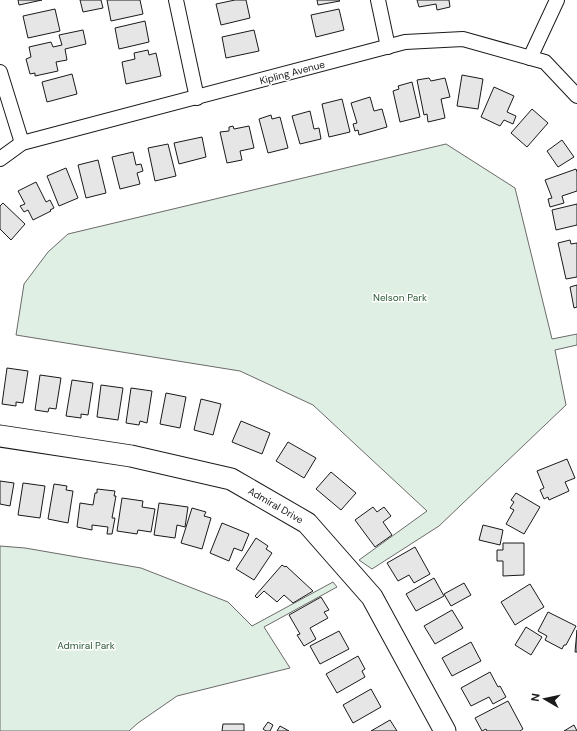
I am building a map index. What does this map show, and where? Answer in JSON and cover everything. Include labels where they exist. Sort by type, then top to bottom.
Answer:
[{"type":"street","points":[[176,0],[197,98]]},
{"type":"street","points":[[378,0],[388,47]]},
{"type":"street","points":[[530,58],[557,0]]},
{"type":"street","name":"Kipling Avenue","points":[[0,159],[22,143],[405,42],[463,39],[545,62],[577,96]]},
{"type":"street","points":[[0,72],[22,143]]},
{"type":"street","name":"Admiral Drive","points":[[0,436],[130,456],[231,479],[307,523],[372,597],[445,731]]},
{"type":"green space","name":"Nelson Park","points":[[446,144],[515,188],[552,339],[577,334],[577,345],[555,350],[566,405],[439,526],[372,569],[359,560],[427,511],[313,405],[240,371],[16,335],[24,284],[48,252],[68,234]]},
{"type":"green space","name":"Admiral Park","points":[[0,546],[25,548],[141,568],[228,602],[252,626],[333,582],[337,587],[264,627],[290,668],[177,696],[129,731],[0,731]]},
{"type":"building","points":[[18,0],[42,0],[19,5]]},
{"type":"building","points":[[80,0],[101,0],[103,8],[83,12]]},
{"type":"building","points":[[107,0],[140,0],[143,14],[111,21]]},
{"type":"building","points":[[235,0],[246,0],[250,18],[221,25],[216,4]]},
{"type":"building","points":[[317,0],[339,0],[340,1],[318,5]]},
{"type":"building","points":[[417,0],[449,0],[450,7],[437,10],[436,4],[419,7]]},
{"type":"building","points":[[55,9],[60,31],[28,38],[23,16]]},
{"type":"building","points":[[339,9],[344,30],[316,37],[311,15]]},
{"type":"building","points":[[145,21],[149,42],[119,49],[115,28]]},
{"type":"building","points":[[83,30],[86,44],[65,49],[67,60],[56,62],[58,71],[35,76],[35,73],[30,74],[26,59],[31,57],[29,47],[51,42],[53,47],[62,45],[59,35]]},
{"type":"building","points":[[254,30],[259,51],[226,58],[222,37]]},
{"type":"building","points":[[148,50],[149,55],[156,53],[161,76],[126,84],[122,62],[135,59],[134,53]]},
{"type":"building","points":[[72,74],[77,94],[47,102],[42,82]]},
{"type":"building","points":[[462,75],[483,79],[478,109],[457,106]]},
{"type":"building","points":[[429,78],[431,81],[445,78],[450,97],[441,99],[445,118],[428,122],[427,114],[424,115],[417,80]]},
{"type":"building","points":[[412,82],[420,117],[400,122],[393,91],[399,89],[398,86]]},
{"type":"building","points":[[494,87],[514,96],[507,112],[516,116],[513,124],[504,120],[500,126],[481,117]]},
{"type":"building","points":[[370,97],[374,111],[382,109],[387,127],[359,135],[358,130],[355,131],[353,124],[357,123],[351,103]]},
{"type":"building","points":[[342,99],[350,132],[329,137],[322,104]]},
{"type":"building","points":[[532,109],[548,123],[527,147],[511,133]]},
{"type":"building","points":[[310,111],[314,129],[319,128],[321,139],[300,144],[292,116]]},
{"type":"building","points":[[271,115],[272,119],[280,117],[288,148],[268,153],[259,119]]},
{"type":"building","points":[[233,126],[234,129],[249,126],[254,148],[240,151],[242,160],[227,163],[220,132],[229,131],[229,127]]},
{"type":"building","points":[[202,137],[206,157],[179,164],[174,143]]},
{"type":"building","points":[[562,140],[574,157],[558,167],[547,151]]},
{"type":"building","points":[[168,144],[176,176],[155,181],[148,148]]},
{"type":"building","points":[[133,152],[136,165],[141,164],[143,171],[137,173],[140,184],[120,189],[112,157]]},
{"type":"building","points":[[98,160],[106,193],[86,198],[78,165]]},
{"type":"building","points":[[66,168],[78,198],[59,206],[47,176]]},
{"type":"building","points":[[576,169],[577,191],[562,196],[564,203],[550,207],[548,199],[552,198],[545,180]]},
{"type":"building","points":[[36,182],[46,202],[50,200],[54,208],[33,220],[28,210],[24,212],[20,206],[25,204],[18,191]]},
{"type":"building","points":[[3,203],[25,224],[11,240],[0,229],[0,206]]},
{"type":"building","points":[[577,204],[577,225],[556,230],[552,210]]},
{"type":"building","points":[[570,240],[571,244],[577,243],[577,277],[566,279],[558,243]]},
{"type":"building","points":[[577,285],[577,307],[574,308],[570,287]]},
{"type":"building","points":[[7,368],[28,371],[23,403],[16,402],[16,406],[2,404]]},
{"type":"building","points":[[40,375],[61,378],[56,409],[49,408],[48,412],[35,410]]},
{"type":"building","points":[[72,380],[93,383],[88,415],[81,414],[81,418],[66,416]]},
{"type":"building","points":[[101,385],[123,388],[118,420],[97,417]]},
{"type":"building","points":[[131,388],[152,391],[147,423],[140,421],[139,425],[126,423]]},
{"type":"building","points":[[166,393],[186,397],[180,428],[160,424]]},
{"type":"building","points":[[201,399],[221,404],[213,435],[194,430]]},
{"type":"building","points":[[241,421],[270,433],[262,454],[232,442]]},
{"type":"building","points":[[288,442],[316,458],[304,478],[276,461]]},
{"type":"building","points":[[567,459],[575,478],[565,482],[569,491],[549,500],[548,497],[544,499],[540,490],[544,488],[537,471]]},
{"type":"building","points":[[331,472],[356,493],[341,510],[316,489]]},
{"type":"building","points":[[0,481],[14,483],[10,506],[0,504]]},
{"type":"building","points":[[23,483],[45,486],[40,518],[18,515]]},
{"type":"building","points":[[54,484],[67,486],[66,490],[73,491],[68,523],[48,519]]},
{"type":"building","points":[[97,489],[115,491],[114,496],[116,496],[112,518],[115,518],[112,534],[107,534],[108,527],[92,525],[92,530],[77,527],[80,503],[93,505]]},
{"type":"building","points":[[516,493],[540,507],[524,534],[506,524],[514,510],[510,508],[514,502],[511,500]]},
{"type":"building","points":[[122,498],[143,501],[142,507],[155,509],[151,532],[138,530],[137,534],[117,531]]},
{"type":"building","points":[[159,503],[188,507],[185,527],[177,525],[175,538],[154,535]]},
{"type":"building","points":[[373,507],[377,512],[384,507],[391,516],[383,522],[392,535],[375,547],[355,520]]},
{"type":"building","points":[[192,508],[206,512],[204,516],[211,518],[202,549],[181,543]]},
{"type":"building","points":[[222,523],[249,534],[242,551],[234,548],[229,561],[210,553]]},
{"type":"building","points":[[483,525],[503,530],[500,545],[479,540]]},
{"type":"building","points":[[256,538],[268,546],[266,549],[272,553],[254,580],[236,569]]},
{"type":"building","points":[[503,543],[524,543],[524,575],[503,576],[503,561],[497,561],[497,550],[503,550]]},
{"type":"building","points":[[415,547],[430,574],[414,583],[409,575],[398,581],[387,563]]},
{"type":"building","points":[[282,565],[285,567],[286,566],[313,591],[293,603],[284,595],[277,602],[264,591],[257,598],[255,596]]},
{"type":"building","points":[[434,578],[444,596],[416,611],[406,594]]},
{"type":"building","points":[[464,583],[471,595],[451,606],[444,594]]},
{"type":"building","points":[[530,584],[544,607],[515,625],[501,602]]},
{"type":"building","points":[[321,597],[329,610],[324,612],[328,618],[310,628],[316,639],[304,646],[297,635],[300,634],[289,615]]},
{"type":"building","points":[[452,610],[463,628],[435,644],[424,626]]},
{"type":"building","points":[[548,612],[576,626],[566,645],[564,645],[562,649],[545,640],[547,636],[538,631]]},
{"type":"building","points":[[526,627],[542,637],[531,655],[515,645]]},
{"type":"building","points":[[577,630],[577,652],[575,652]]},
{"type":"building","points":[[339,631],[349,649],[320,664],[310,646]]},
{"type":"building","points":[[471,642],[481,661],[452,676],[442,658]]},
{"type":"building","points":[[358,656],[365,669],[362,671],[365,677],[337,693],[326,674]]},
{"type":"building","points":[[490,672],[498,687],[500,686],[506,697],[493,704],[489,697],[471,706],[461,688]]},
{"type":"building","points":[[371,689],[381,707],[353,723],[343,705]]},
{"type":"building","points":[[508,701],[523,729],[520,731],[487,731],[486,729],[482,731],[475,718]]},
{"type":"building","points":[[390,720],[397,731],[371,731]]},
{"type":"building","points":[[268,722],[273,725],[270,731],[266,731],[263,729]]},
{"type":"building","points":[[223,724],[244,724],[244,731],[222,731]]},
{"type":"building","points":[[574,725],[577,731],[564,731]]},
{"type":"building","points":[[280,726],[289,731],[277,731]]}]
